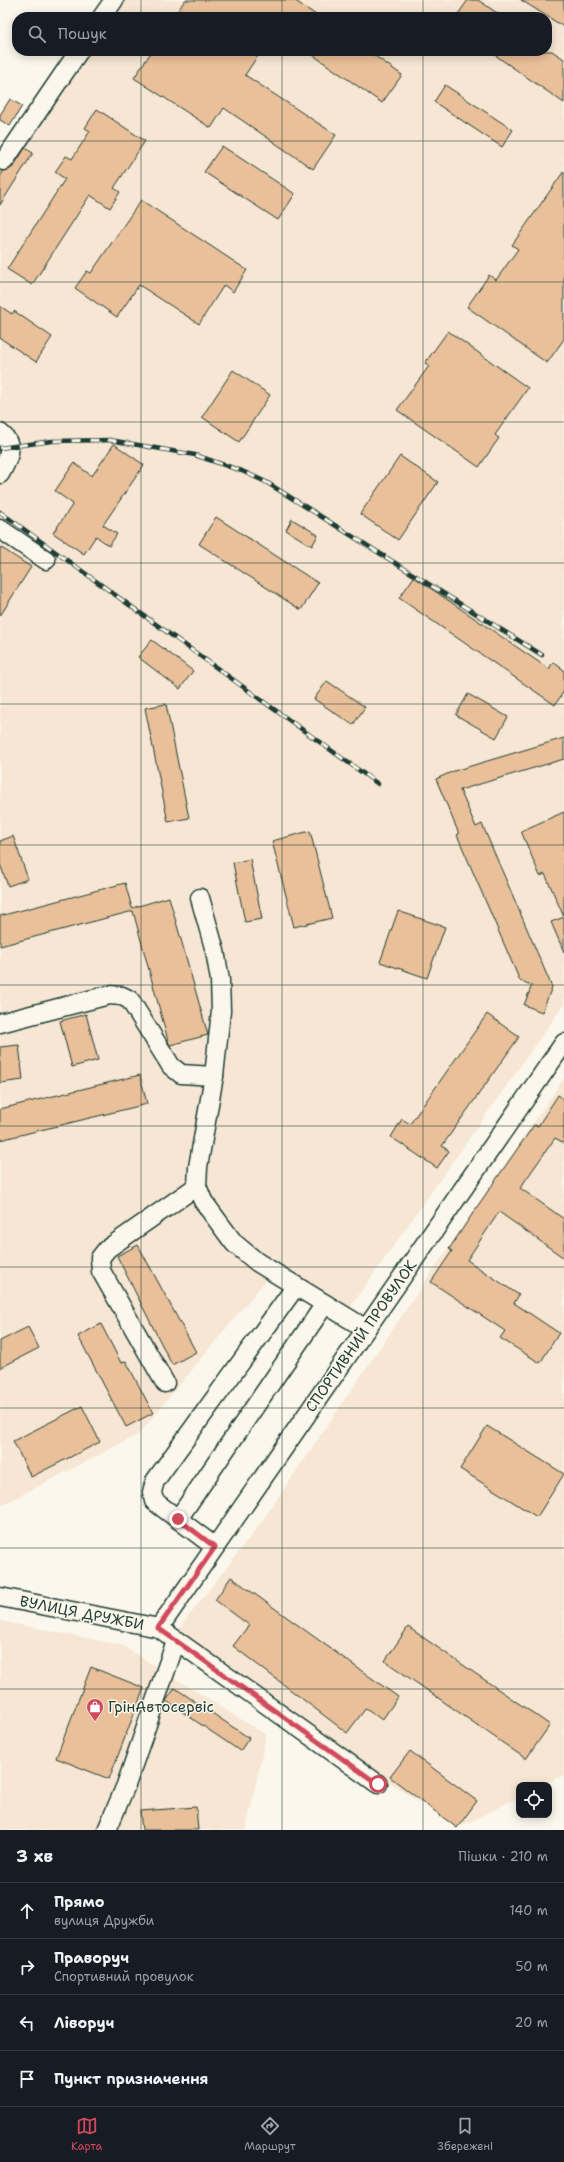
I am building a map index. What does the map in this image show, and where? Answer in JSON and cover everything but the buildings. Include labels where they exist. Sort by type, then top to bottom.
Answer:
[{"type":"street","points":[[106,12],[114,0]]},
{"type":"street","points":[[4,160],[76,56]]},
{"type":"street","points":[[0,433],[7,441],[10,451],[0,474]]},
{"type":"street","points":[[0,529],[46,560]]},
{"type":"street","points":[[200,898],[215,951],[220,980],[221,1012],[214,1076],[198,1167],[197,1186],[203,1201],[234,1243],[257,1262],[366,1329]]},
{"type":"street","points":[[0,1023],[109,995],[122,996],[130,1000],[171,1066],[181,1074],[214,1076]]},
{"type":"street","name":"СПОРТИВНИЙ ПРОВУЛОК","points":[[158,1628],[564,1043]]},
{"type":"street","points":[[165,1383],[101,1271],[100,1258],[107,1249],[197,1186]]},
{"type":"street","points":[[215,1547],[154,1502],[152,1492],[155,1481],[296,1286]]},
{"type":"street","points":[[178,1519],[325,1304]]},
{"type":"street","name":"ВУЛИЦЯ ДРУЖБИ","points":[[0,1597],[158,1628],[378,1784]]},
{"type":"street","points":[[107,1830],[126,1785],[176,1641]]},
{"type":"shaded area","points":[[121,0],[564,0],[564,1004],[346,1313],[274,1270],[139,1434],[0,1506],[0,175],[83,56],[552,56],[552,12],[113,12]]},
{"type":"shaded area","points":[[564,1078],[564,1775],[550,1782],[516,1782],[516,1798],[457,1828],[174,1635],[258,1527]]},
{"type":"shaded area","points":[[0,1621],[121,1645],[266,1735],[246,1830],[0,1830]]},
{"type":"railway","points":[[0,448],[52,441],[110,440],[195,455],[242,471],[266,482],[542,655]]},
{"type":"railway","points":[[0,512],[378,784]]},
{"type":"place","name":"ГрінАвтосервіс","points":[[95,1722]]},
{"type":"route","points":[[178,1519],[215,1547],[158,1628],[378,1784]]}]
